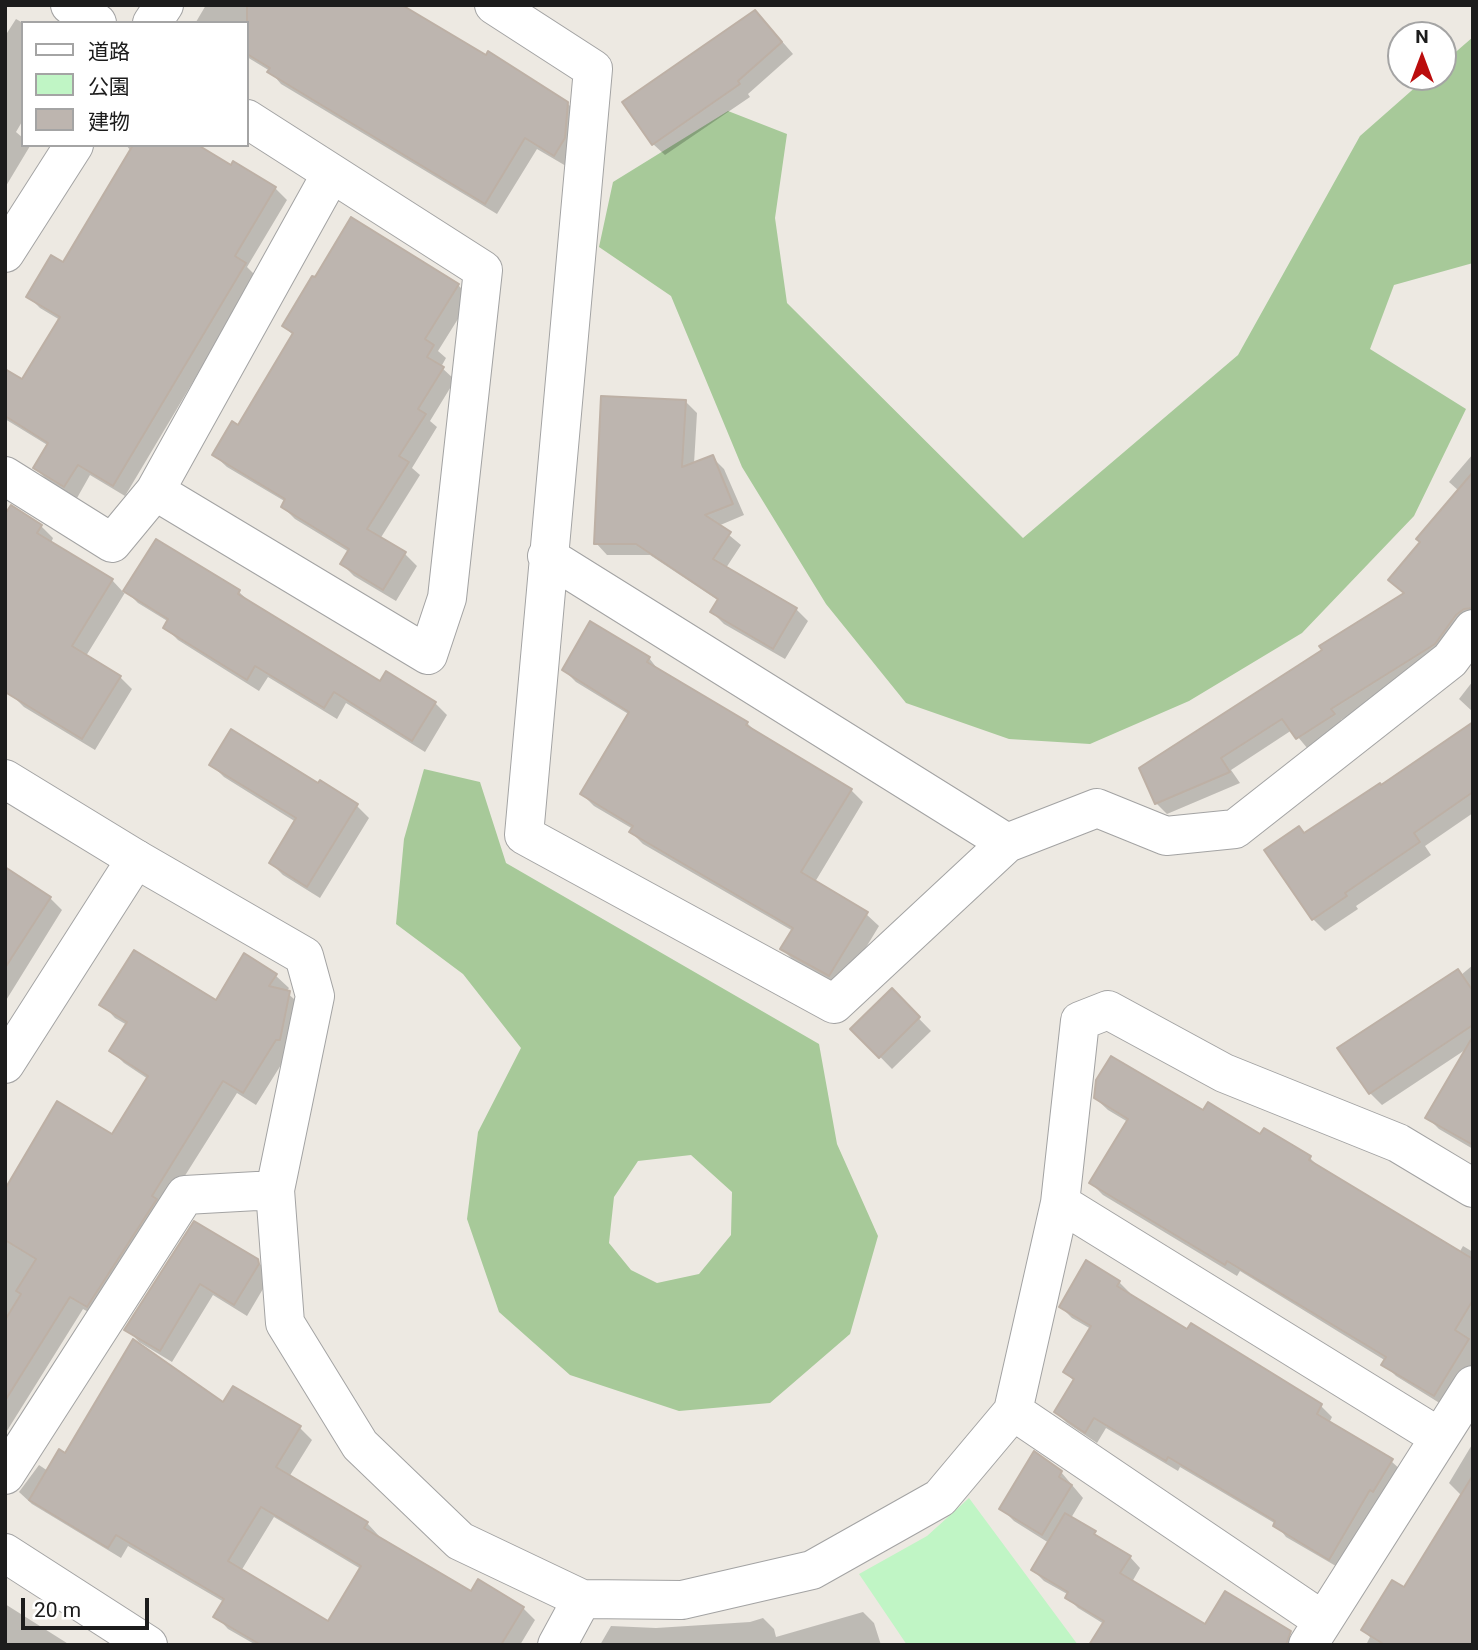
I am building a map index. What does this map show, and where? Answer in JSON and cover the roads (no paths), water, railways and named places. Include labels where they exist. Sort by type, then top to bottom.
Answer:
[{"type":"street","points":[[70,5],[94,21]]},
{"type":"street","points":[[153,21],[164,5]]},
{"type":"street","points":[[494,5],[593,69],[547,556],[524,835],[834,1004],[1007,843],[1097,808],[1166,836],[1235,829],[1450,660],[1473,629]]},
{"type":"street","points":[[155,491],[428,655],[447,598],[484,270],[248,120]]},
{"type":"street","points":[[7,247],[73,147]]},
{"type":"street","points":[[5,476],[112,543],[155,491],[331,174]]},
{"type":"street","points":[[547,556],[1007,843]]},
{"type":"street","points":[[5,779],[136,859],[304,956],[315,996],[275,1190],[285,1323],[359,1445],[460,1541],[582,1599],[682,1600],[812,1570],[940,1498],[1013,1410],[1060,1203],[1080,1021],[1108,1010],[1224,1073],[1398,1143],[1473,1188]]},
{"type":"street","points":[[5,1064],[136,859]]},
{"type":"street","points":[[5,1475],[185,1195],[275,1190]]},
{"type":"street","points":[[1060,1203],[1439,1437]]},
{"type":"street","points":[[1013,1410],[1315,1633],[1473,1385]]},
{"type":"street","points":[[5,1553],[148,1645]]},
{"type":"street","points":[[557,1645],[582,1599]]}]
